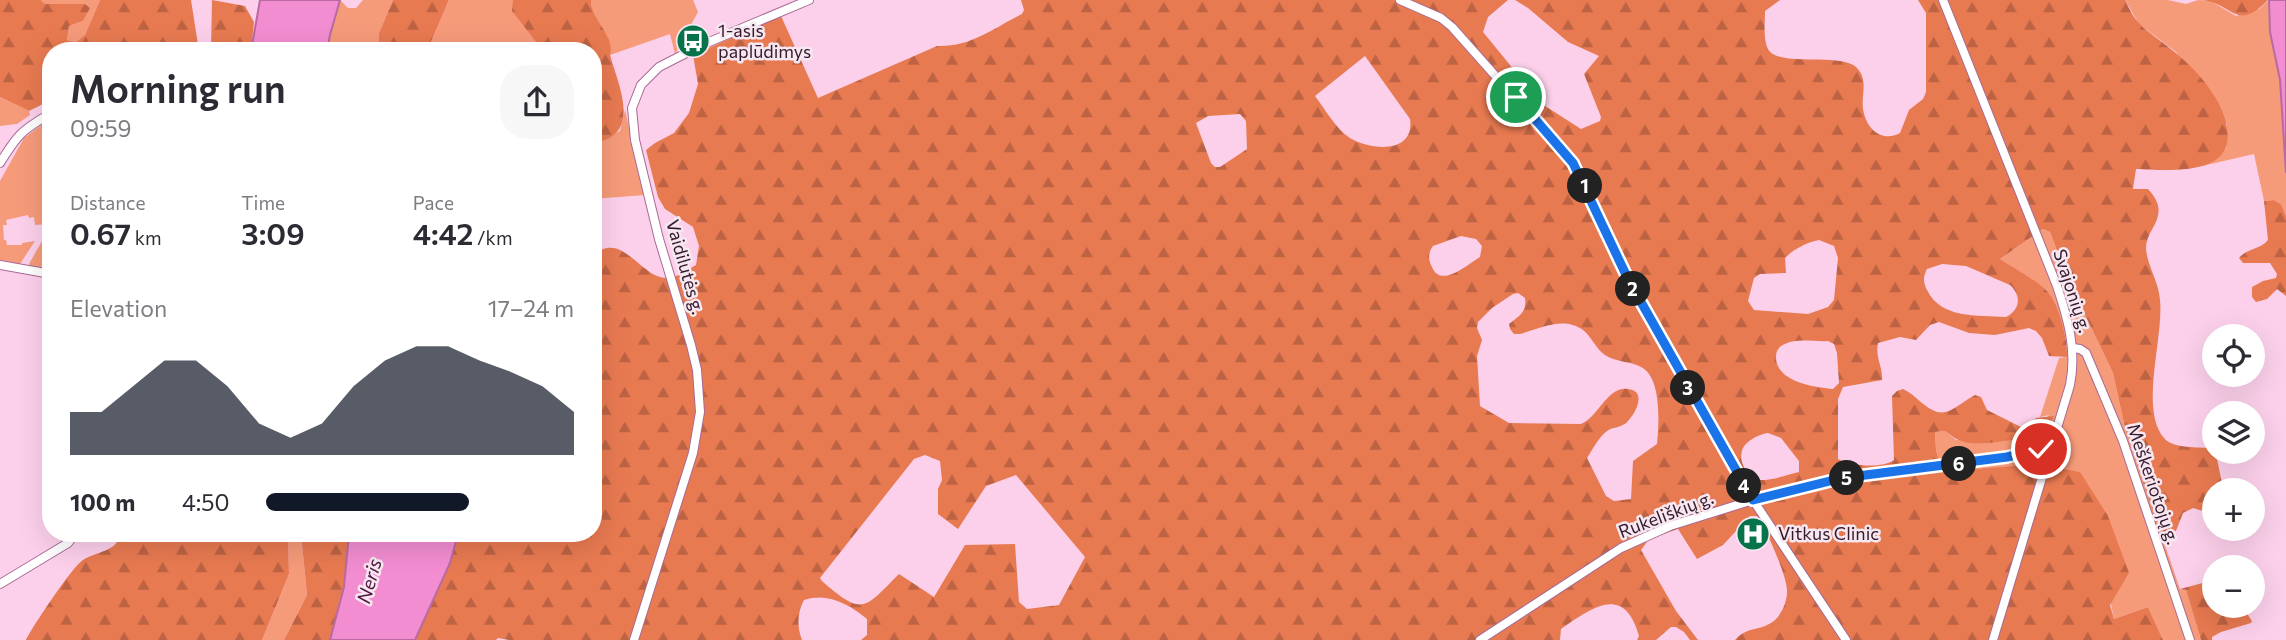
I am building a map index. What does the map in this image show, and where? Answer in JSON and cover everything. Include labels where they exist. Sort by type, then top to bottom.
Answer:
[{"type":"street","name":"Vaidilutės g.","points":[[634,640],[693,453],[700,412],[697,370],[659,239],[635,140],[632,108],[634,99],[648,76],[674,58],[808,0]]},
{"type":"street","points":[[1400,0],[1452,27],[1573,163],[1628,279],[1753,500],[1846,640]]},
{"type":"street","name":"Svajonių g.","points":[[1943,0],[2057,286],[2070,327],[2073,348],[2070,385],[1993,640]]},
{"type":"street","points":[[0,163],[16,136],[42,118]]},
{"type":"street","points":[[0,265],[42,272]]},
{"type":"street","name":"Meškeriotojų g.","points":[[2073,348],[2080,348],[2086,353],[2123,441],[2190,640]]},
{"type":"street","name":"Rukeliškių g.","points":[[1480,640],[1621,548],[1670,526],[1753,500],[1842,478],[1982,461],[2041,449],[2051,450]]},
{"type":"street","points":[[0,584],[69,542]]},
{"type":"shaded area","points":[[41,0],[100,0],[85,35],[76,42],[67,40],[69,26],[83,21],[89,8],[85,4],[45,4]]},
{"type":"shaded area","points":[[340,0],[348,8],[356,8],[363,0],[393,0],[379,33],[378,42],[329,42]]},
{"type":"shaded area","points":[[449,0],[513,0],[513,11],[536,42],[431,42]]},
{"type":"shaded area","points":[[591,0],[693,0],[698,12],[675,54],[670,34],[610,55],[607,35],[592,15]]},
{"type":"shaded area","points":[[2125,0],[2168,0],[2186,4],[2198,0],[2211,1],[2236,16],[2259,9],[2269,0],[2270,32],[2280,79],[2286,216],[2281,204],[2274,200],[2264,201],[2254,154],[2202,166],[2219,157],[2226,148],[2227,124],[2176,52],[2139,24]]},
{"type":"shaded area","points":[[0,97],[29,111],[30,115],[17,124],[0,126]]},
{"type":"shaded area","points":[[625,110],[645,195],[602,198],[602,139],[620,131]]},
{"type":"shaded area","points":[[42,125],[42,224],[35,225],[34,217],[29,218],[28,215],[6,220],[7,225],[3,225],[7,245],[22,245],[35,241],[20,264],[0,260],[0,181],[24,138]]},
{"type":"shaded area","points":[[2043,229],[2050,232],[2066,275],[2113,373],[2125,428],[2180,589],[2186,590],[2201,640],[2163,640],[2148,607],[2114,619],[2086,484],[2080,472],[1994,468],[1942,473],[1935,432],[1945,431],[1956,440],[2035,436],[2049,415],[2040,417],[2059,358],[2067,357],[2062,321],[2051,295],[2046,290],[2000,259]]},
{"type":"shaded area","points":[[42,241],[40,269],[30,267],[29,264]]},
{"type":"shaded area","points":[[288,542],[302,542],[307,595],[284,640],[262,640],[289,574]]},
{"type":"green space","points":[[0,0],[41,0],[45,4],[85,4],[90,8],[83,21],[69,26],[67,40],[76,42],[42,42],[42,104],[29,111],[0,97]]},
{"type":"green space","points":[[100,0],[191,0],[198,42],[76,42],[85,35]]},
{"type":"green space","points":[[212,0],[245,6],[254,22],[252,42],[211,42]]},
{"type":"green space","points":[[393,0],[449,0],[431,42],[378,42],[379,33]]},
{"type":"green space","points":[[513,0],[591,0],[594,14],[609,41],[610,55],[622,95],[623,121],[618,131],[602,141],[602,42],[536,42],[512,11]]},
{"type":"green space","points":[[1021,0],[1508,0],[1488,17],[1483,32],[1542,104],[1581,129],[1600,121],[1601,117],[1584,74],[1599,56],[1568,42],[1515,0],[1780,0],[1765,11],[1768,49],[1783,58],[1836,61],[1856,67],[1862,77],[1863,109],[1868,123],[1881,135],[1893,136],[1900,133],[1909,110],[1923,99],[1926,92],[1926,13],[1918,0],[2125,0],[2139,23],[2182,58],[2202,79],[2219,104],[2227,130],[2227,143],[2222,154],[2214,161],[2189,169],[2136,169],[2133,189],[2148,189],[2158,207],[2146,248],[2160,300],[2153,409],[2157,425],[2168,442],[2202,448],[2202,464],[2218,464],[2221,478],[2202,478],[2202,511],[2193,508],[2183,513],[2176,531],[2161,536],[2125,428],[2113,373],[2066,275],[2050,232],[2043,229],[2000,259],[2051,295],[2062,321],[2067,357],[2049,356],[2042,338],[2029,328],[1995,335],[1969,333],[1939,322],[1930,325],[1916,340],[1900,337],[1878,343],[1877,354],[1882,380],[1843,387],[1838,399],[1838,459],[1866,466],[1882,465],[1894,460],[1892,396],[1903,389],[1938,412],[1951,410],[1975,395],[1981,397],[1987,410],[2027,430],[2036,418],[2054,416],[2047,431],[1998,442],[1966,442],[1945,431],[1935,432],[1936,450],[1942,472],[2028,466],[2080,472],[2108,516],[2129,573],[2110,605],[2114,619],[2148,607],[2163,640],[1735,640],[1748,631],[1773,622],[1782,610],[1787,596],[1784,576],[1771,542],[1757,516],[1750,516],[1723,545],[1697,559],[1678,529],[1649,539],[1641,550],[1676,611],[1698,640],[1690,640],[1684,632],[1671,627],[1656,640],[1637,640],[1639,636],[1633,620],[1625,610],[1616,605],[1606,605],[1595,608],[1561,629],[1560,640],[861,640],[867,635],[867,619],[845,604],[821,597],[804,600],[798,620],[802,640],[415,640],[450,563],[456,542],[602,542],[602,249],[620,250],[652,273],[665,278],[679,275],[696,265],[699,246],[693,227],[665,209],[658,197],[646,150],[674,133],[689,113],[698,84],[693,55],[781,16],[818,98],[937,46],[960,44],[1022,14],[1024,10]],"holes":[[[1365,56],[1410,119],[1410,130],[1406,139],[1399,144],[1380,147],[1350,138],[1331,119],[1315,96]],[[1240,114],[1246,121],[1247,149],[1220,167],[1215,167],[1196,123],[1208,116]],[[1461,236],[1476,239],[1482,246],[1480,257],[1455,273],[1442,276],[1436,273],[1429,256],[1433,246]],[[1819,240],[1834,246],[1838,258],[1834,300],[1828,307],[1808,314],[1754,310],[1748,301],[1754,278],[1760,274],[1786,273],[1785,258],[1810,242]],[[1942,264],[1966,266],[2010,285],[2018,298],[2017,307],[2006,317],[1961,314],[1941,306],[1927,290],[1924,280],[1927,269]],[[1518,293],[1525,298],[1525,307],[1509,324],[1514,334],[1552,324],[1575,326],[1583,330],[1605,355],[1641,367],[1653,381],[1658,402],[1657,444],[1633,461],[1631,499],[1614,501],[1606,496],[1587,458],[1604,434],[1624,425],[1633,415],[1639,399],[1634,391],[1621,389],[1614,392],[1593,416],[1581,424],[1509,423],[1480,406],[1477,356],[1482,340],[1477,328],[1478,322],[1492,308]],[[1828,341],[1834,344],[1839,383],[1833,389],[1797,382],[1777,365],[1777,352],[1789,342]],[[1768,433],[1781,438],[1799,461],[1799,472],[1766,480],[1752,477],[1743,465],[1743,448],[1756,437]],[[925,455],[940,461],[942,480],[938,489],[938,514],[958,529],[986,486],[1016,475],[1085,557],[1059,605],[1027,609],[1019,602],[1015,544],[965,545],[934,597],[899,574],[870,601],[855,604],[822,581],[820,578],[914,459]]]},
{"type":"green space","points":[[2202,0],[2268,0],[2257,10],[2241,15]]},
{"type":"green space","points":[[2274,200],[2281,204],[2286,216],[2286,296],[2277,289],[2267,299],[2256,302],[2252,297],[2252,287],[2276,278],[2277,274],[2270,263],[2243,263],[2239,258],[2268,240],[2264,201]]},
{"type":"green space","points":[[288,542],[289,574],[262,640],[26,640],[70,573],[83,560],[115,544]]},
{"type":"green space","points":[[302,542],[348,542],[344,587],[330,640],[284,640],[307,595]]},
{"type":"green space","points":[[2202,583],[2202,618],[2250,618],[2252,621],[2221,632],[2212,637],[2212,640],[2201,640],[2186,590],[2180,589]]},
{"type":"water","points":[[260,0],[340,0],[329,42],[253,42]]},
{"type":"water","points":[[2269,0],[2286,0],[2286,173],[2280,80],[2270,32]]},
{"type":"water","name":"Neris","points":[[348,542],[456,542],[450,563],[415,640],[330,640],[344,587]]},
{"type":"place","name":"1-asis paplūdimys","points":[[693,41]]},
{"type":"place","name":"Vitkus Clinic","points":[[1753,534]]},
{"type":"route","points":[[1516,97],[1573,163],[1628,279],[1753,500],[1842,478],[2007,457],[2041,449]]}]
